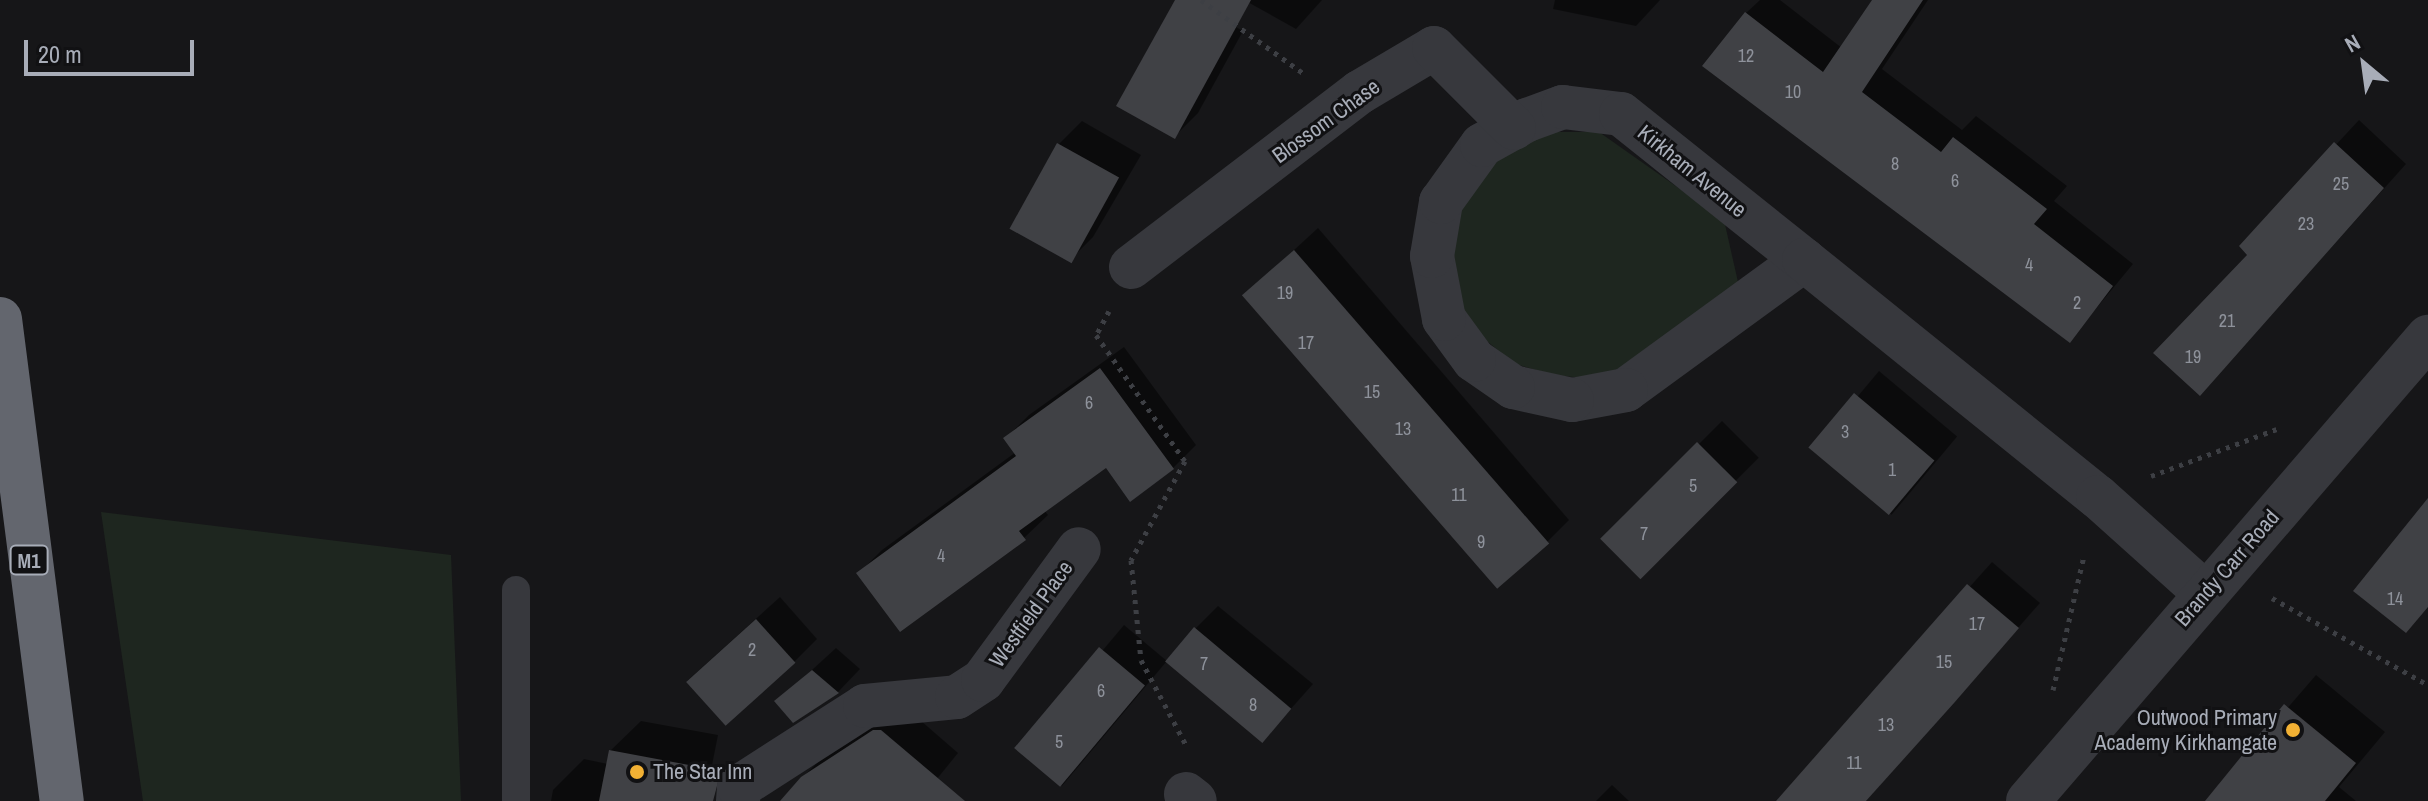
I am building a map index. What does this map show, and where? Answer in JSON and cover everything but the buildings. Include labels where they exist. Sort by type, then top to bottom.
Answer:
[{"type":"highway","name":"M1","points":[[0,319],[62,801]]},
{"type":"street","name":"Blossom Chase","points":[[1131,267],[1360,92],[1434,48],[1514,128]]},
{"type":"street","name":"Kirkham Avenue","points":[[1804,260],[1626,390],[1572,400],[1513,387],[1474,360],[1444,319],[1432,256],[1441,202],[1482,145],[1563,107],[1621,114],[1804,260],[2098,497],[2217,578]]},
{"type":"street","name":"Brandy Carr Road","points":[[2028,801],[2217,578],[2428,337]]},
{"type":"street","name":"Westfield Place","points":[[738,801],[739,787],[865,706],[957,697],[983,680],[1079,549]]},
{"type":"lane","points":[[516,590],[516,801]]},
{"type":"path","points":[[1201,0],[1312,79],[1360,92]]},
{"type":"path","points":[[1131,267],[1096,335],[1185,461],[1131,560],[1141,660],[1195,762],[1190,798]]},
{"type":"path","points":[[2217,578],[2273,599],[2428,685]]},
{"type":"shaded area","points":[[1554,132],[1599,132],[1724,220],[1738,282],[1625,366],[1593,379],[1554,375],[1515,364],[1477,333],[1458,303],[1450,262],[1454,228],[1472,186],[1507,152]]},
{"type":"shaded area","points":[[101,512],[451,555],[461,801],[143,801]]},
{"type":"place","name":"Outwood Primary Academy Kirkhamgate","points":[[2293,730]]},
{"type":"place","name":"The Star Inn","points":[[637,772]]}]
